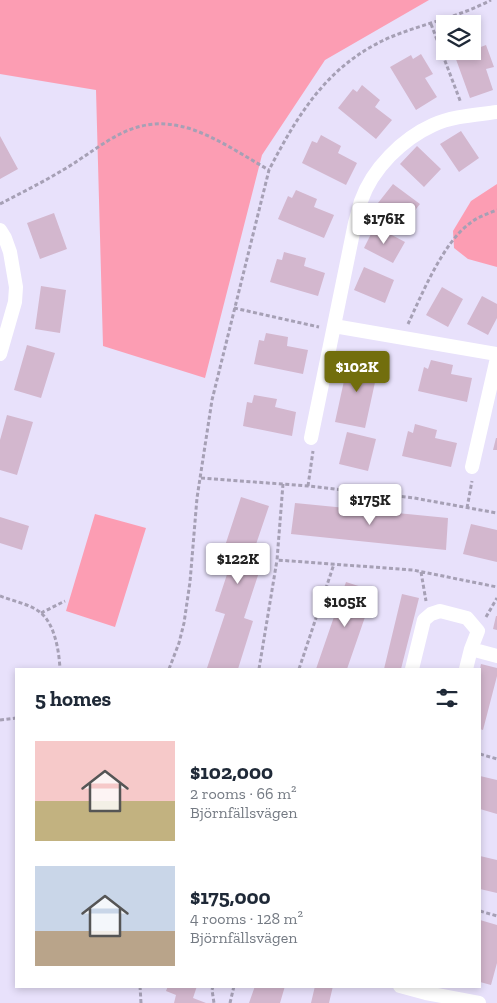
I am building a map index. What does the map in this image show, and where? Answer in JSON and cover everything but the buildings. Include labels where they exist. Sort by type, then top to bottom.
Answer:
[{"type":"street","points":[[311,438],[361,200],[373,178],[393,153],[421,132],[434,125],[468,116],[497,112]]},
{"type":"street","points":[[0,230],[10,252],[16,287],[15,302],[0,354]]},
{"type":"street","points":[[334,326],[400,339],[497,354]]},
{"type":"street","points":[[472,466],[497,358]]},
{"type":"street","points":[[412,668],[424,620],[431,614],[440,611],[467,618],[478,631],[466,668]]},
{"type":"street","points":[[471,649],[497,656]]},
{"type":"street","points":[[407,988],[479,1003]]},
{"type":"path","points":[[170,668],[184,624],[190,582],[197,498],[212,400],[268,170],[304,110],[330,78],[353,57],[377,43],[491,0]]},
{"type":"path","points":[[431,24],[468,116]]},
{"type":"path","points":[[0,204],[64,169],[117,134],[143,126],[165,125],[192,130],[209,137],[268,170]]},
{"type":"path","points":[[400,339],[448,245],[468,224],[484,214],[497,210]]},
{"type":"path","points":[[234,308],[322,328],[334,326]]},
{"type":"path","points":[[308,486],[313,453],[311,438]]},
{"type":"path","points":[[467,508],[472,486],[472,466]]},
{"type":"path","points":[[201,478],[308,486],[414,498],[497,513]]},
{"type":"path","points":[[259,668],[277,560],[283,484]]},
{"type":"path","points":[[277,560],[421,572],[497,587]]},
{"type":"path","points":[[300,668],[334,564]]},
{"type":"path","points":[[421,572],[428,617]]},
{"type":"path","points":[[0,596],[42,613],[51,627],[57,647],[60,668]]},
{"type":"path","points":[[478,631],[497,598]]},
{"type":"path","points":[[42,613],[65,601]]},
{"type":"path","points":[[0,720],[15,718]]},
{"type":"path","points":[[481,754],[497,759]]},
{"type":"path","points":[[481,911],[497,916]]},
{"type":"path","points":[[140,988],[141,1003]]},
{"type":"path","points":[[212,988],[214,1003]]},
{"type":"path","points":[[230,1003],[234,988]]},
{"type":"shaded area","points":[[0,0],[429,0],[325,60],[262,155],[205,378],[103,346],[96,90],[0,74]]},
{"type":"shaded area","points":[[497,184],[497,267],[468,259],[454,248],[453,231],[471,201]]},
{"type":"shaded area","points":[[95,514],[146,528],[115,627],[66,611]]}]
